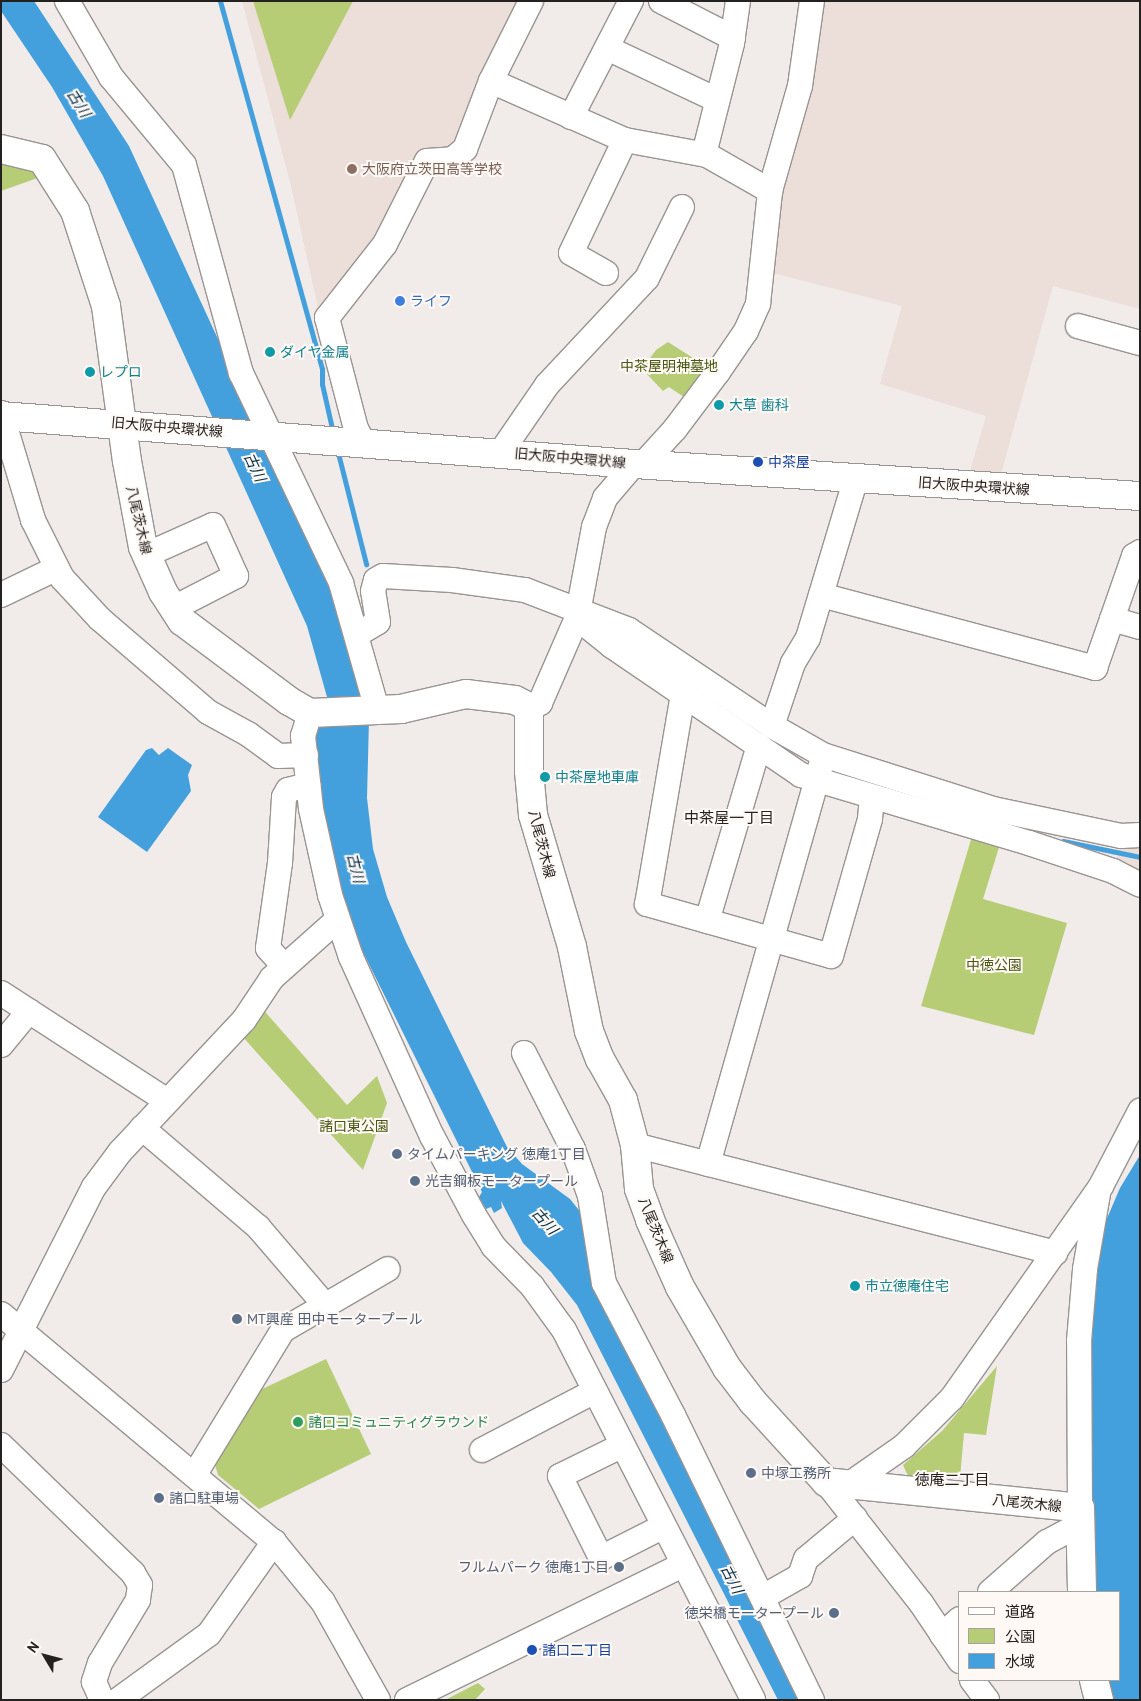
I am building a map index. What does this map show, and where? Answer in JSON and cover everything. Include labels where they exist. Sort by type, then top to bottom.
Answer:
[{"type":"main road","name":"八尾茨木線","points":[[1,148],[42,159],[75,212],[106,306],[131,487],[146,555],[172,610],[229,658],[318,712]]},
{"type":"main road","name":"旧大阪中央環状線","points":[[2,415],[639,463],[1140,496]]},
{"type":"main road","points":[[318,712],[401,709],[466,694],[515,700],[529,707]]},
{"type":"main road","name":"八尾茨木線","points":[[529,707],[529,771],[533,815],[572,947],[589,1030],[600,1059],[623,1100],[635,1145],[639,1189],[680,1287],[727,1368],[753,1402],[838,1482],[1080,1516]]},
{"type":"main road","points":[[1080,1516],[1082,1591]]},
{"type":"main road","points":[[1094,1681],[1099,1700]]},
{"type":"street","points":[[67,1],[111,78],[184,165],[233,351],[268,435],[337,574],[358,634],[374,709]]},
{"type":"street","points":[[359,442],[326,318],[385,244],[427,161],[453,159],[465,149],[491,81],[531,1]]},
{"type":"street","points":[[571,116],[631,1]]},
{"type":"street","points":[[661,1],[733,38]]},
{"type":"street","points":[[704,154],[733,38],[738,1]]},
{"type":"street","points":[[529,707],[540,704],[578,615],[594,527],[605,498],[675,429],[740,341],[756,312],[762,290],[760,261],[770,191],[800,86],[812,1]]},
{"type":"street","points":[[607,48],[717,100]]},
{"type":"street","points":[[491,81],[625,140],[704,154],[770,191]]},
{"type":"street","points":[[606,273],[571,253],[625,140]]},
{"type":"street","points":[[501,452],[547,385],[647,278],[682,207]]},
{"type":"street","points":[[1078,326],[1140,343]]},
{"type":"street","points":[[2,415],[33,520],[62,578],[100,619],[235,733],[278,756],[306,755]]},
{"type":"street","points":[[772,726],[793,663],[808,638],[856,478]]},
{"type":"street","points":[[146,555],[213,525],[236,576],[172,610]]},
{"type":"street","points":[[821,595],[1094,668],[1134,556],[1140,552]]},
{"type":"street","points":[[1,595],[57,568]]},
{"type":"street","points":[[358,634],[378,622],[373,591],[376,580],[383,576],[503,586],[530,592],[604,629],[683,694],[798,773],[1113,871],[1140,885]]},
{"type":"street","points":[[1112,619],[1140,627]]},
{"type":"street","points":[[604,629],[647,641],[772,726],[823,756],[993,809],[1121,836],[1140,835]]},
{"type":"street","points":[[683,694],[647,904],[831,956],[870,819],[872,797]]},
{"type":"street","points":[[318,712],[303,732],[308,785],[321,859],[337,920],[432,1136],[474,1215],[493,1246],[551,1311],[595,1391],[662,1527],[753,1700]]},
{"type":"street","points":[[707,921],[759,746]]},
{"type":"street","points":[[708,1164],[818,780],[823,756]]},
{"type":"street","points":[[284,966],[268,948],[280,864],[284,797],[290,789],[308,785]]},
{"type":"street","points":[[1041,848],[1048,822]]},
{"type":"street","points":[[1,1370],[94,1187],[142,1128],[238,1026],[262,991],[284,966],[337,920]]},
{"type":"street","points":[[1,993],[167,1101]]},
{"type":"street","points":[[1,1045],[29,1010]]},
{"type":"street","points":[[524,1052],[573,1149],[590,1196],[604,1283],[763,1597],[812,1700]]},
{"type":"street","points":[[958,1658],[855,1518],[838,1482],[904,1446],[944,1408],[1101,1186],[1140,1111]]},
{"type":"street","points":[[142,1128],[258,1227],[324,1304]]},
{"type":"street","points":[[635,1145],[1055,1253]]},
{"type":"street","points":[[991,1591],[1080,1516],[1080,1341],[1085,1269],[1101,1186]]},
{"type":"street","points":[[195,1474],[282,1330],[324,1304],[388,1269]]},
{"type":"street","points":[[1,1314],[195,1474],[274,1542],[323,1602],[378,1700]]},
{"type":"street","points":[[482,1450],[595,1391]]},
{"type":"street","points":[[1,1445],[133,1573],[140,1585],[138,1600],[100,1662],[94,1682],[102,1700]]},
{"type":"street","points":[[622,1446],[560,1476],[565,1487],[601,1558],[662,1527]]},
{"type":"street","points":[[763,1597],[800,1576],[806,1559],[855,1518]]},
{"type":"street","points":[[118,1700],[209,1634],[274,1542]]},
{"type":"street","points":[[407,1700],[682,1565]]},
{"type":"street","points":[[942,1635],[958,1621]]},
{"type":"street","points":[[973,1681],[987,1700]]},
{"type":"shaded area","name":"大阪府立茨田高等学校","points":[[242,1],[525,1],[454,153],[424,156],[381,241],[320,316],[290,182]]},
{"type":"shaded area","points":[[820,1],[1140,1],[1140,309],[1053,286],[1001,474],[970,471],[986,416],[880,384],[902,306],[765,271]]},
{"type":"shaded area","points":[[1140,840],[1140,879],[1115,866],[1121,842]]},
{"type":"green space","points":[[253,1],[353,1],[290,120]]},
{"type":"green space","points":[[1,154],[46,175],[1,191]]},
{"type":"green space","name":"中茶屋明神墓地","points":[[668,342],[712,370],[687,399],[669,387],[663,391],[642,369],[656,350]]},
{"type":"green space","name":"中徳公園","points":[[973,833],[1001,841],[983,899],[1067,923],[1034,1035],[921,1006]]},
{"type":"green space","name":"諸口東公園","points":[[260,1006],[347,1105],[377,1076],[387,1103],[363,1170],[241,1035]]},
{"type":"green space","name":"諸口コミュニティグラウンド","points":[[326,1359],[371,1454],[259,1509],[218,1475],[214,1461],[260,1390]]},
{"type":"green space","points":[[997,1366],[986,1435],[964,1433],[960,1478],[908,1476],[903,1465],[942,1431]]},
{"type":"green space","points":[[478,1683],[485,1689],[475,1700],[445,1700]]},
{"type":"water","name":"古川","points":[[1,1],[34,1],[129,146],[335,593],[369,720],[367,798],[373,849],[387,897],[406,942],[507,1147],[522,1164],[570,1199],[582,1214],[806,1700],[778,1700],[577,1305],[551,1272],[523,1243],[501,1201],[502,1208],[494,1213],[491,1207],[486,1209],[479,1197],[482,1192],[357,940],[342,900],[327,832],[313,730],[329,704],[307,626],[103,176],[52,87],[1,11]]},
{"type":"water","points":[[152,748],[159,755],[168,748],[192,765],[188,775],[191,791],[147,852],[98,817],[146,750]]},
{"type":"water","points":[[1140,1155],[1140,1700],[1112,1700],[1105,1681],[1121,1681],[1121,1591],[1091,1591],[1088,1326],[1102,1230],[1120,1188]]},
{"type":"waterway","points":[[220,1],[322,369],[322,384],[333,433]]},
{"type":"waterway","points":[[337,449],[366,564]]},
{"type":"waterway","points":[[1063,841],[1140,857]]},
{"type":"place","name":"大阪府立茨田高等学校","points":[[352,169]]},
{"type":"place","name":"ライフ","points":[[400,301]]},
{"type":"place","name":"ダイヤ金属","points":[[270,352]]},
{"type":"place","name":"レプロ","points":[[90,372]]},
{"type":"place","name":"大草 歯科","points":[[719,405]]},
{"type":"place","name":"中茶屋","points":[[758,462]]},
{"type":"place","name":"中茶屋地車庫","points":[[545,777]]},
{"type":"place","name":"タイムパーキング 徳庵1丁目","points":[[397,1154]]},
{"type":"place","name":"光吉鋼板モータープール","points":[[415,1181]]},
{"type":"place","name":"市立徳庵住宅","points":[[855,1286]]},
{"type":"place","name":"MT興産 田中モータープール","points":[[237,1319]]},
{"type":"place","name":"諸口コミュニティグラウンド","points":[[298,1422]]},
{"type":"place","name":"中塚工務所","points":[[751,1473]]},
{"type":"place","name":"諸口駐車場","points":[[159,1498]]},
{"type":"place","name":"フルムパーク 徳庵1丁目","points":[[619,1567]]},
{"type":"place","name":"徳栄橋モータープール","points":[[834,1613]]},
{"type":"place","name":"諸口二丁目","points":[[532,1650]]},
{"type":"district","name":"中茶屋一丁目","points":[[729,818]]},
{"type":"district","name":"徳庵二丁目","points":[[952,1480]]}]
